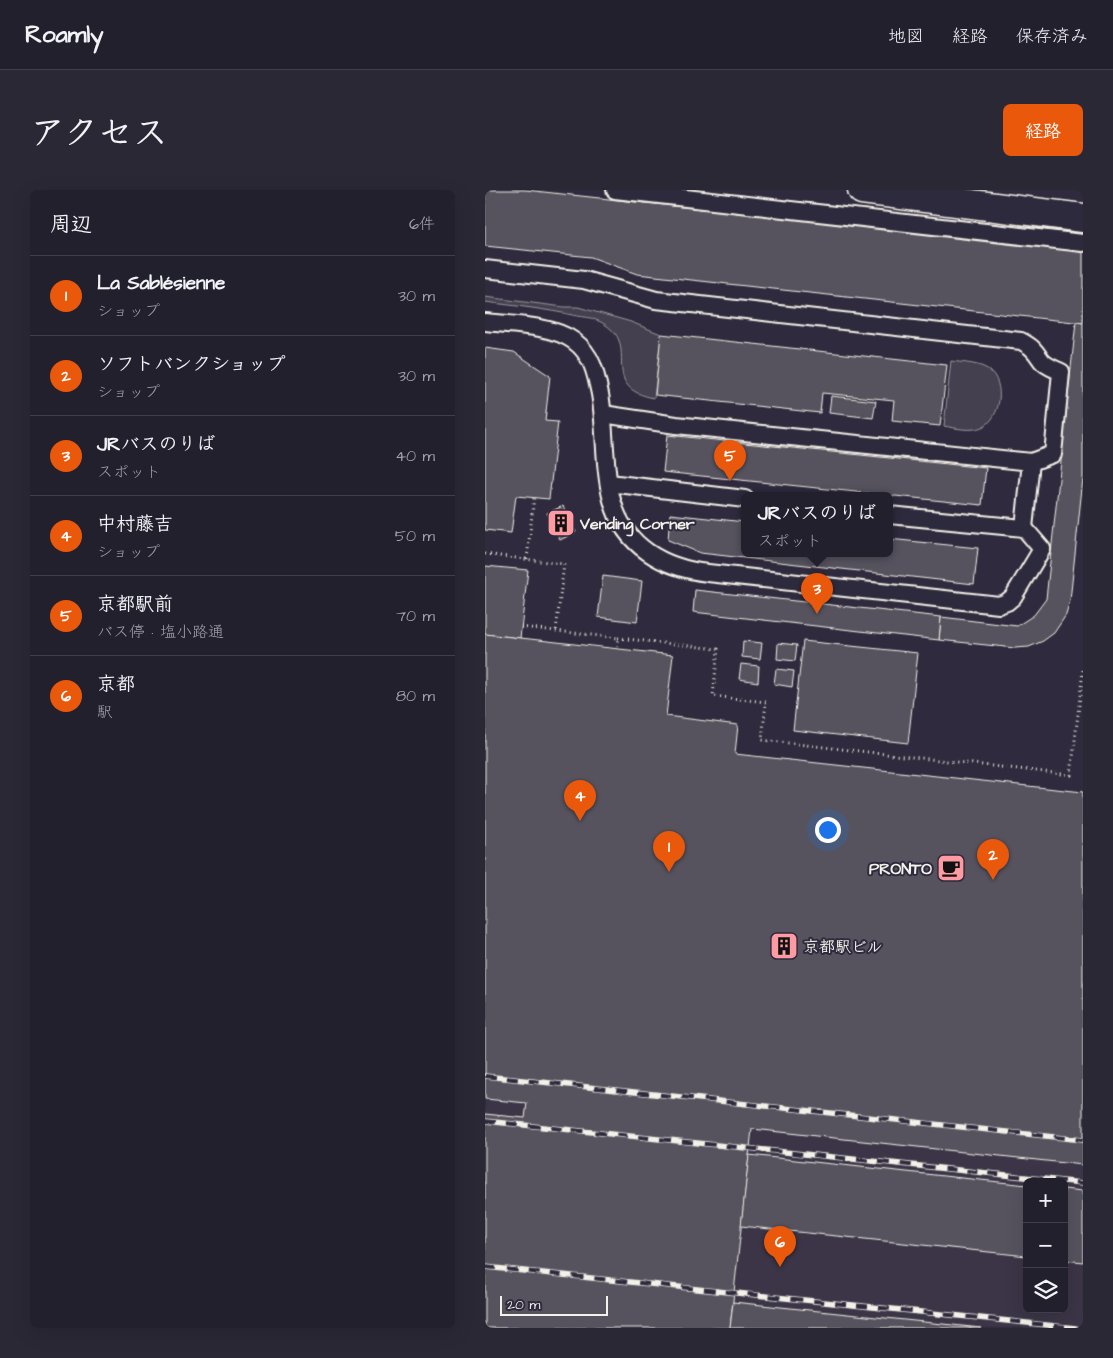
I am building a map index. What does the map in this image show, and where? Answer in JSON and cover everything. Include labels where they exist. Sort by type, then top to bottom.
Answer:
[{"type":"street","points":[[862,190],[1083,218]]},
{"type":"lane","points":[[615,190],[1083,243]]},
{"type":"lane","points":[[485,269],[584,280],[656,300],[1021,342],[1030,346],[1038,353],[1043,362],[1061,372],[1053,454],[1031,462],[676,425],[603,414]]},
{"type":"lane","points":[[485,322],[553,331],[575,342],[590,359],[595,370],[603,414],[612,501],[619,518],[629,534],[655,558],[672,566],[690,571],[999,604],[1007,602],[1013,597],[1042,549],[1024,528],[893,515]]},
{"type":"lane","points":[[1024,528],[1031,462]]},
{"type":"lane","points":[[609,483],[741,499]]},
{"type":"path","points":[[527,559],[534,497]]},
{"type":"path","points":[[485,554],[564,564],[556,631]]},
{"type":"path","points":[[521,627],[718,649],[713,696],[766,702],[762,740],[1071,775],[1083,670]]},
{"type":"path","points":[[617,649],[618,638]]},
{"type":"shaded area","points":[[485,297],[578,307],[631,322],[661,334],[654,398],[638,393],[628,386],[623,378],[621,348],[618,339],[612,330],[603,323],[591,318],[554,311],[485,302]]},
{"type":"shaded area","points":[[951,361],[981,366],[989,370],[998,383],[999,400],[997,409],[988,423],[982,427],[958,429],[944,426]]},
{"type":"shaded area","points":[[485,1045],[1083,1115],[1083,1328],[485,1328]]},
{"type":"building","points":[[485,190],[525,190],[1083,250],[1083,323],[637,274],[591,257],[485,246]]},
{"type":"building","points":[[1076,322],[1083,323],[1083,478],[1070,601],[1066,615],[1054,633],[1043,641],[1029,647],[1015,648],[939,640],[941,617],[1017,626],[1034,615],[1046,599]]},
{"type":"building","points":[[661,334],[947,365],[940,426],[892,421],[894,400],[822,393],[820,413],[655,395]]},
{"type":"building","points":[[485,348],[514,352],[550,376],[545,421],[558,422],[549,499],[516,496],[511,533],[485,530]]},
{"type":"building","points":[[831,396],[876,401],[873,418],[829,413]]},
{"type":"building","points":[[667,435],[986,468],[982,505],[893,496],[893,492],[856,492],[663,472]]},
{"type":"building","name":"Vending Corner","points":[[563,506],[576,532],[560,540],[547,513]]},
{"type":"building","points":[[670,514],[741,522],[741,557],[893,557],[893,539],[978,548],[974,584],[700,553],[668,540]]},
{"type":"building","points":[[485,566],[528,570],[520,638],[485,634]]},
{"type":"building","points":[[603,576],[642,581],[637,622],[598,617]]},
{"type":"building","points":[[695,590],[941,617],[939,640],[693,612]]},
{"type":"building","name":"京都駅ビル","points":[[485,634],[673,655],[666,716],[738,725],[735,754],[1083,792],[1083,1165],[752,1129],[730,1328],[485,1328],[485,1114],[525,1118],[527,1103],[485,1099]]},
{"type":"building","points":[[743,641],[762,643],[760,659],[742,657]]},
{"type":"building","points":[[803,641],[918,653],[908,743],[793,730]]},
{"type":"building","points":[[778,643],[797,645],[795,661],[777,659]]},
{"type":"building","points":[[741,664],[759,666],[758,682],[739,679]]},
{"type":"building","points":[[776,669],[794,671],[792,687],[774,684]]},
{"type":"building","points":[[749,1155],[1023,1185],[1023,1256],[741,1226]]},
{"type":"building","points":[[1068,1189],[1083,1191],[1083,1262],[1068,1260]]},
{"type":"building","points":[[733,1302],[981,1328],[730,1328]]},
{"type":"railway","points":[[485,1076],[1083,1140]]},
{"type":"railway","points":[[485,1121],[1083,1183]]},
{"type":"railway","points":[[485,1267],[1076,1328]]},
{"type":"place","name":"京都駅前","points":[[730,481]]},
{"type":"place","name":"Vending Corner","points":[[561,523]]},
{"type":"place","name":"JRバスのりば","points":[[817,614]]},
{"type":"place","name":"中村藤吉","points":[[580,821]]},
{"type":"place","name":"PRONTO","points":[[951,868]]},
{"type":"place","name":"La Sablésienne","points":[[669,872]]},
{"type":"place","name":"ソフトバンクショップ","points":[[993,880]]},
{"type":"place","name":"京都駅ビル","points":[[784,946]]},
{"type":"place","name":"京都","points":[[780,1267]]}]
